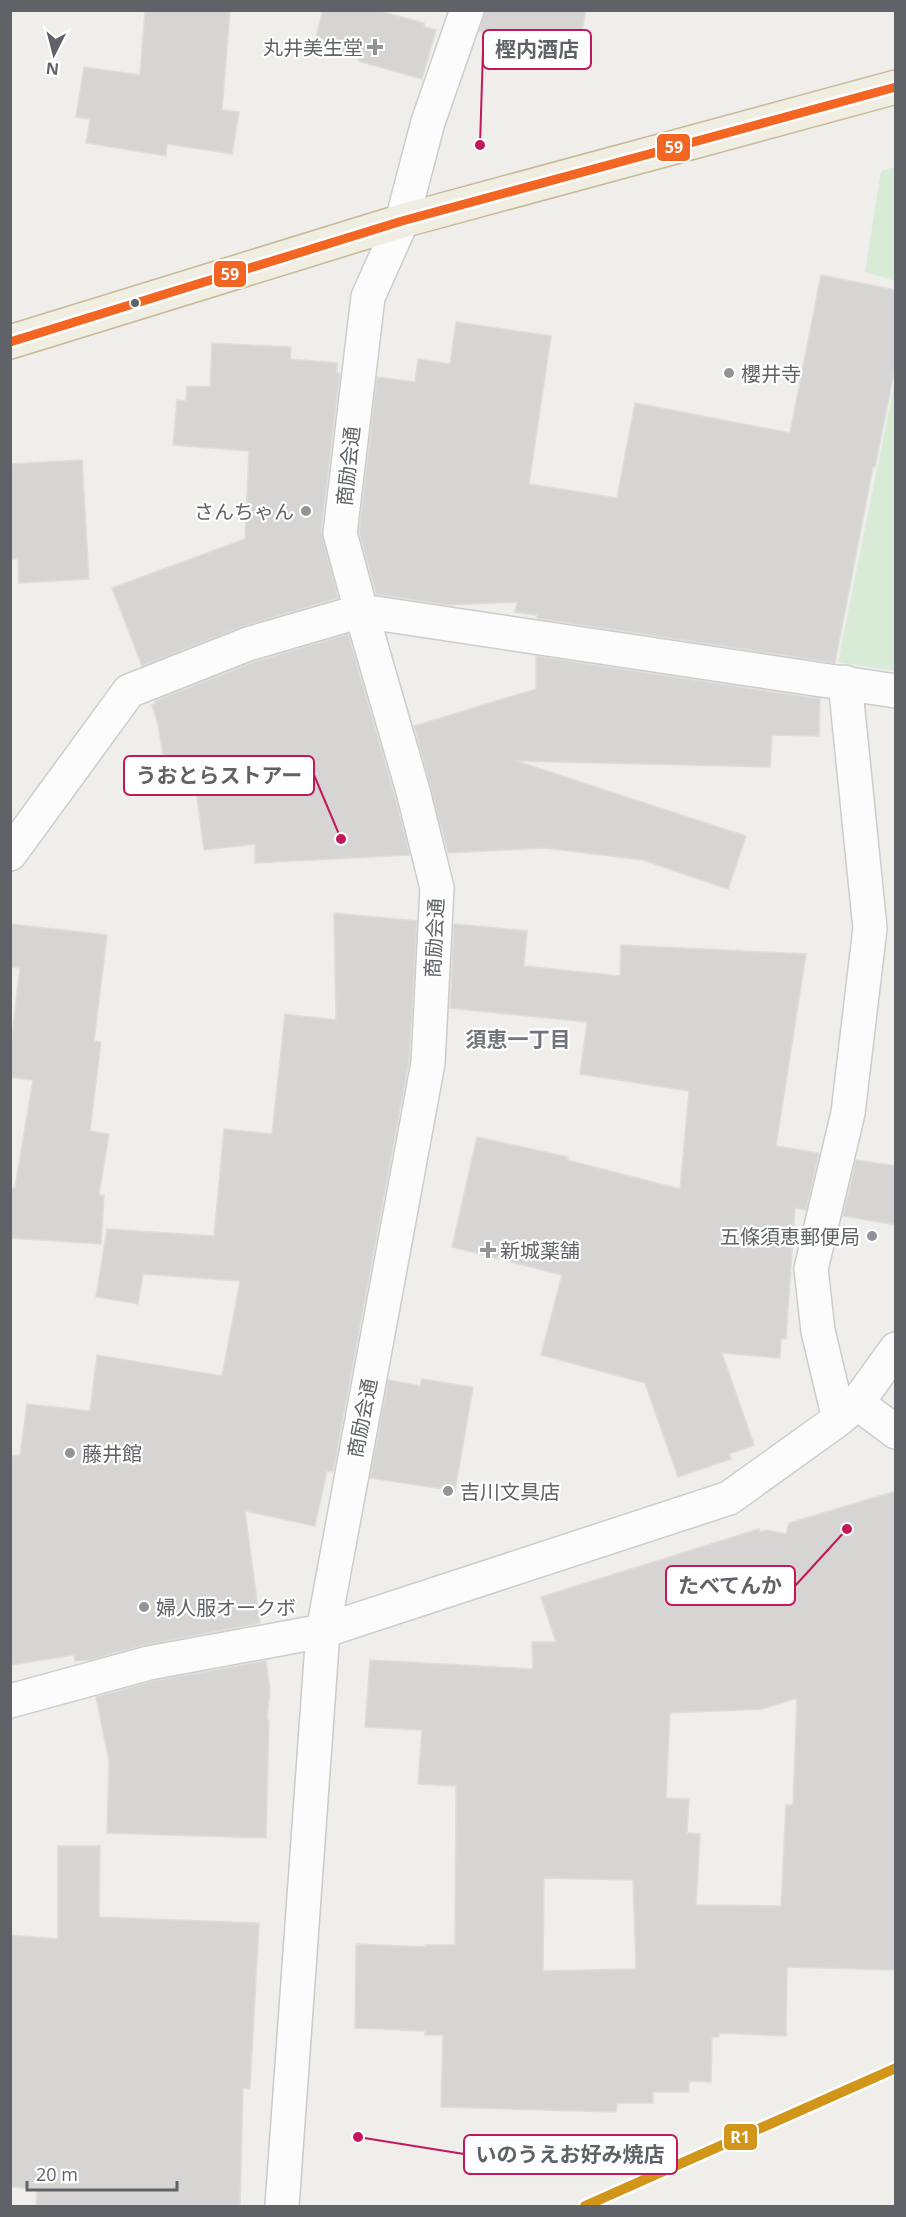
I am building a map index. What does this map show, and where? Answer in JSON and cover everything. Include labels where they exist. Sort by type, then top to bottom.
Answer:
[{"type":"highway","points":[[10,342],[402,221],[896,87]]},
{"type":"street","name":"商励会通","points":[[282,2206],[323,1631],[428,1063],[437,888],[340,533],[368,297],[402,221],[428,122],[467,10]]},
{"type":"street","points":[[10,854],[129,691],[248,644],[361,611],[896,691]]},
{"type":"street","points":[[845,682],[870,928],[848,1113],[811,1269],[819,1331],[848,1411],[896,1432]]},
{"type":"street","points":[[10,1701],[149,1663],[323,1631],[729,1498],[848,1411],[896,1349]]},
{"type":"green space","points":[[896,167],[895,281],[865,272],[881,171]]},
{"type":"green space","points":[[895,380],[895,671],[838,662]]},
{"type":"building","points":[[145,10],[230,10],[222,110],[239,112],[232,154],[167,144],[166,156],[86,143],[90,119],[76,117],[84,67],[140,75]]},
{"type":"building","points":[[323,10],[376,10],[424,23],[424,27],[436,30],[422,79],[358,61],[359,57],[314,45]]},
{"type":"building","points":[[485,10],[586,10],[577,58],[553,47],[551,58],[479,31]]},
{"type":"building","points":[[821,275],[896,290],[896,363],[875,467],[873,467],[835,663],[537,618],[537,615],[515,612],[517,602],[449,605],[376,594],[359,532],[377,377],[415,382],[418,359],[450,364],[456,322],[551,336],[529,484],[617,498],[635,403],[790,433]]},
{"type":"building","points":[[212,343],[291,347],[290,359],[337,363],[337,373],[340,373],[321,531],[338,598],[241,627],[142,666],[112,588],[245,539],[249,451],[173,445],[177,400],[186,401],[187,386],[210,387]]},
{"type":"building","points":[[82,460],[89,579],[19,583],[18,559],[10,559],[10,464]]},
{"type":"building","points":[[348,634],[410,855],[255,863],[255,844],[204,850],[194,775],[167,779],[158,724],[152,705],[156,703],[155,701],[254,662]]},
{"type":"building","points":[[536,656],[820,699],[819,736],[772,735],[770,767],[516,761],[746,836],[728,889],[643,860],[545,848],[448,853],[414,726],[536,689]]},
{"type":"building","points":[[334,913],[417,921],[409,1061],[333,1472],[327,1471],[315,1526],[245,1511],[260,1623],[146,1645],[89,1660],[75,1661],[74,1655],[10,1665],[10,1456],[20,1455],[27,1404],[90,1411],[97,1355],[222,1376],[240,1281],[143,1274],[138,1304],[96,1297],[107,1229],[214,1236],[224,1129],[272,1134],[285,1014],[336,1020]]},
{"type":"building","points":[[10,924],[107,935],[94,1041],[101,1042],[90,1131],[109,1134],[99,1195],[104,1195],[101,1244],[10,1238],[10,1188],[15,1188],[33,1080],[10,1077],[10,1052],[20,968],[10,967]]},
{"type":"building","points":[[454,924],[527,931],[524,966],[620,976],[621,945],[806,954],[776,1146],[819,1153],[806,1210],[795,1208],[786,1339],[781,1339],[780,1358],[722,1353],[754,1445],[729,1454],[731,1459],[678,1477],[645,1383],[541,1355],[562,1275],[452,1247],[477,1137],[568,1157],[567,1160],[680,1189],[689,1091],[580,1074],[587,1022],[450,1008]]},
{"type":"building","points":[[856,1160],[896,1166],[896,1225],[843,1216]]},
{"type":"building","points":[[422,1379],[473,1387],[455,1491],[370,1478],[388,1380],[420,1386]]},
{"type":"building","points":[[896,1491],[896,1970],[787,1967],[786,2036],[719,2033],[719,2037],[712,2037],[711,2082],[689,2081],[689,2092],[653,2092],[653,2103],[617,2103],[616,2112],[441,2107],[443,2035],[425,2035],[425,2031],[355,2028],[356,1944],[426,1947],[426,1945],[455,1945],[456,1786],[418,1784],[422,1730],[365,1727],[370,1660],[533,1669],[532,1642],[556,1642],[541,1597],[759,1529],[760,1532],[767,1530],[786,1534],[789,1523]],"holes":[[[797,1698],[793,1805],[786,1805],[781,1906],[696,1905],[700,1834],[687,1833],[689,1799],[666,1798],[670,1713],[762,1709]],[[544,1878],[633,1880],[636,1969],[543,1971]]]},
{"type":"building","points":[[266,1661],[270,1690],[267,1720],[269,1720],[266,1838],[107,1833],[109,1761],[96,1697],[153,1681]]},
{"type":"building","points":[[58,1846],[100,1846],[99,1917],[259,1923],[250,2089],[243,2088],[240,2206],[36,2206],[37,2189],[10,2187],[10,1935],[58,1939]]},
{"type":"transit line","name":"59","points":[[10,342],[402,221],[896,87]]},
{"type":"transit line","name":"R1","points":[[585,2206],[896,2068]]},
{"type":"place","name":"丸井美生堂","points":[[375,47]]},
{"type":"place","name":"樫内酒店","points":[[480,145]]},
{"type":"place","name":"櫻井寺","points":[[729,373]]},
{"type":"place","name":"さんちゃん","points":[[306,511]]},
{"type":"place","name":"うおとらストアー","points":[[341,839]]},
{"type":"place","name":"五條須恵郵便局","points":[[872,1236]]},
{"type":"place","name":"新城薬舗","points":[[488,1250]]},
{"type":"place","name":"藤井館","points":[[70,1453]]},
{"type":"place","name":"吉川文具店","points":[[448,1491]]},
{"type":"place","name":"たべてんか","points":[[847,1529]]},
{"type":"place","name":"婦人服オークボ","points":[[144,1607]]},
{"type":"place","name":"いのうえお好み焼店","points":[[358,2137]]},
{"type":"district","name":"須恵一丁目","points":[[518,1039]]}]
